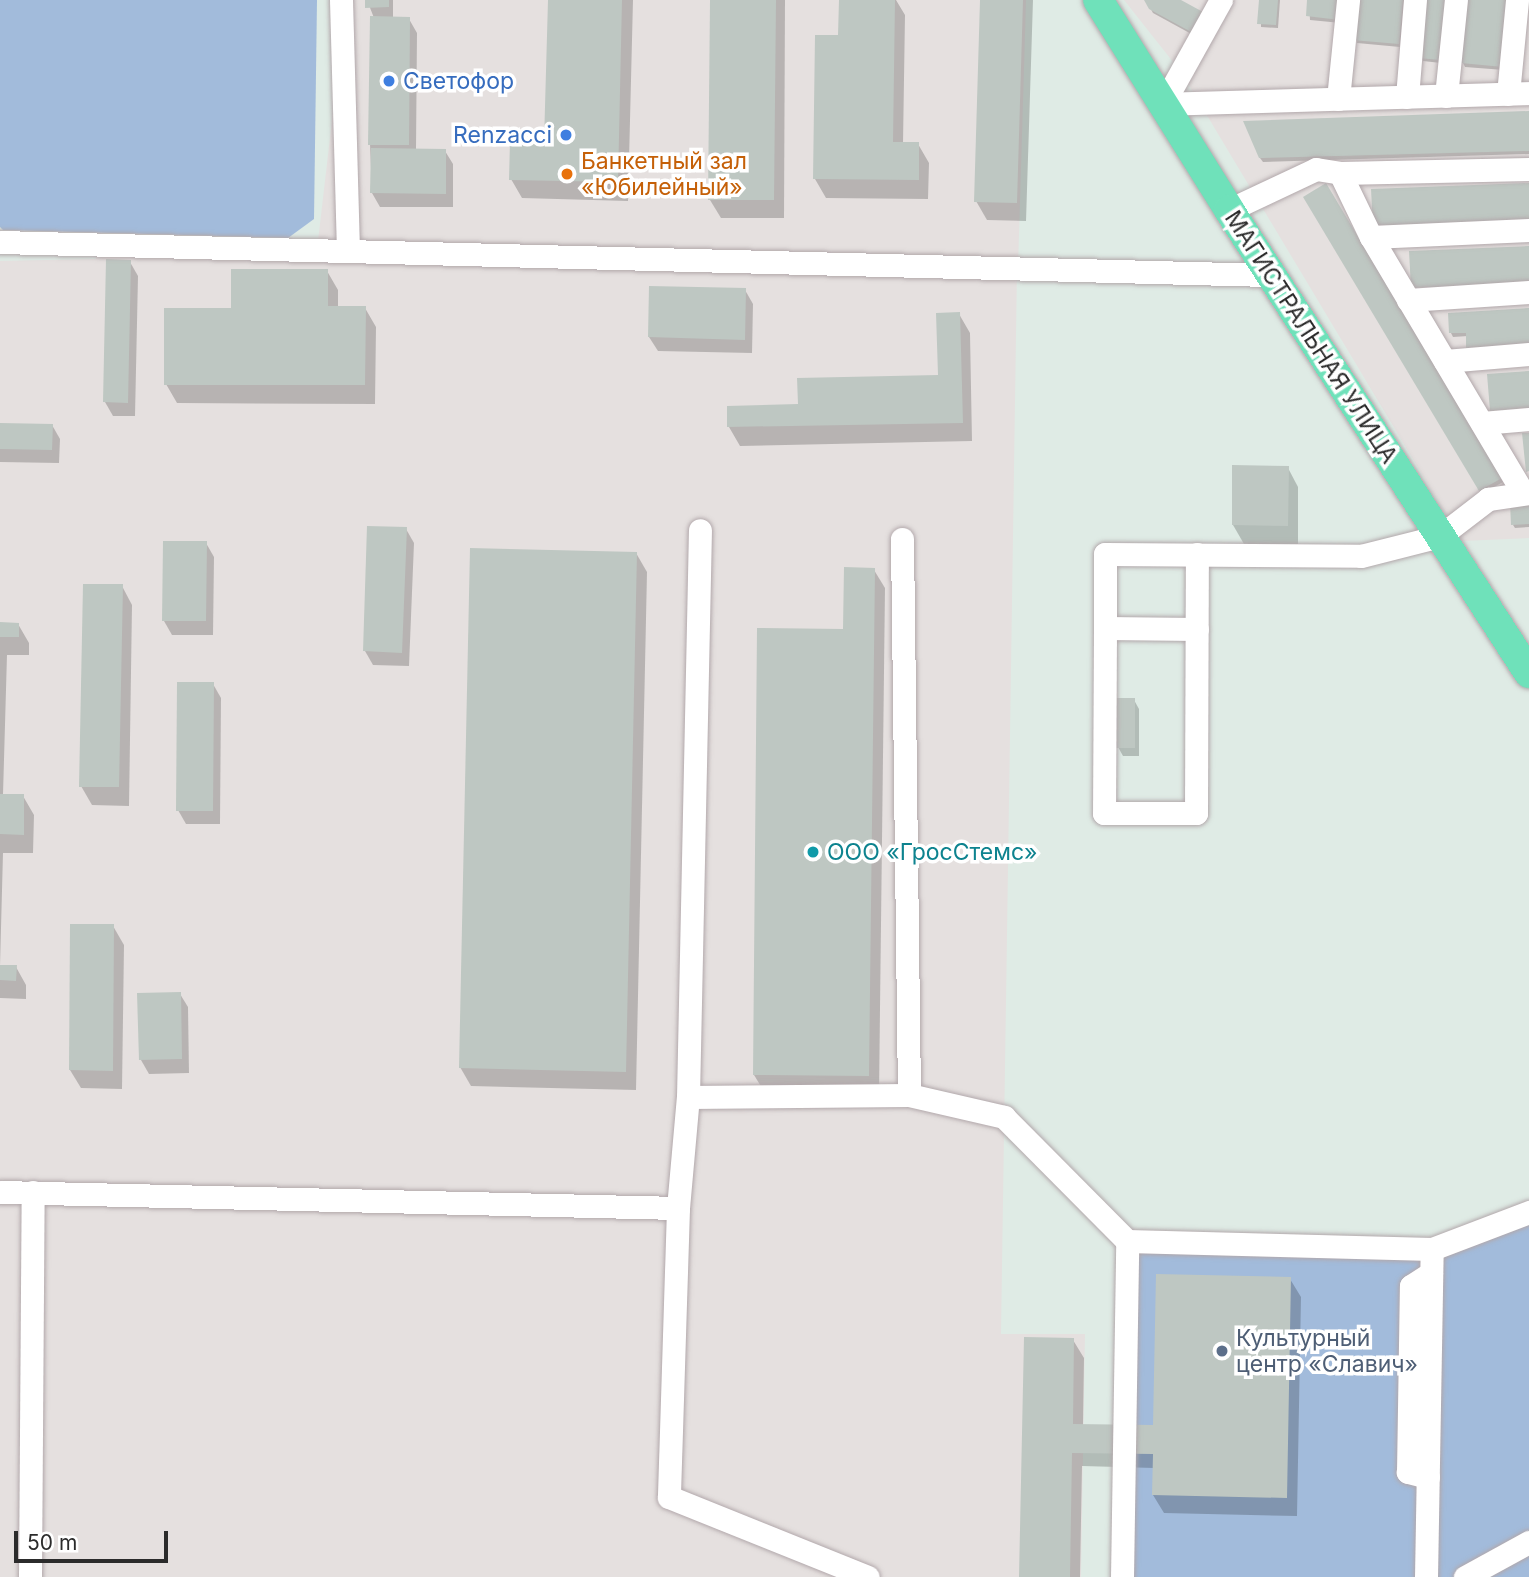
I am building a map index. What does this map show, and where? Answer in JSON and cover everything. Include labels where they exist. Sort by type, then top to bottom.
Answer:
[{"type":"main road","name":"МАГИСТРАЛЬНАЯ УЛИЦА","points":[[1101,2],[1229,210],[1529,673]]},
{"type":"street","points":[[341,0],[348,251]]},
{"type":"street","points":[[1163,104],[1221,0]]},
{"type":"street","points":[[1338,99],[1348,0]]},
{"type":"street","points":[[1407,97],[1415,0]]},
{"type":"street","points":[[1446,96],[1456,0]]},
{"type":"street","points":[[1163,104],[1519,93],[1517,0]]},
{"type":"street","points":[[1229,210],[1316,169],[1340,173],[1529,169]]},
{"type":"street","points":[[1198,554],[1196,813],[1104,813],[1105,554],[1198,554],[1361,556],[1440,536],[1488,499],[1526,493],[1371,237],[1340,173]]},
{"type":"street","points":[[1371,237],[1529,230]]},
{"type":"street","points":[[0,242],[1271,275]]},
{"type":"street","points":[[1408,300],[1529,292]]},
{"type":"street","points":[[1445,361],[1529,354]]},
{"type":"street","points":[[1482,423],[1529,419]]},
{"type":"street","points":[[700,530],[688,1097],[678,1208],[669,1497],[868,1577]]},
{"type":"street","points":[[902,539],[909,1095]]},
{"type":"street","points":[[1105,628],[1197,629]]},
{"type":"street","points":[[688,1097],[909,1095],[1004,1117],[1127,1241],[1432,1249],[1529,1212]]},
{"type":"street","points":[[0,1192],[678,1208]]},
{"type":"street","points":[[30,1577],[33,1192]]},
{"type":"street","points":[[1122,1577],[1127,1241]]},
{"type":"street","points":[[1426,1577],[1432,1249]]},
{"type":"street","points":[[1465,1577],[1529,1542]]},
{"type":"shaded area","points":[[0,0],[317,0],[314,219],[288,238],[3,230],[0,227]]},
{"type":"shaded area","points":[[346,0],[1026,0],[1018,267],[317,250]]},
{"type":"shaded area","points":[[1124,0],[1529,0],[1529,538],[1462,541],[1181,72]]},
{"type":"shaded area","points":[[96,248],[1017,269],[1001,1334],[1085,1334],[1081,1577],[0,1577],[0,261],[96,259]]},
{"type":"shaded area","points":[[1529,1213],[1529,1577],[1122,1577],[1128,1241],[1432,1249]]},
{"type":"building","points":[[365,0],[389,0],[389,7],[365,8]]},
{"type":"building","points":[[548,0],[622,0],[618,182],[509,180],[510,141],[544,142]]},
{"type":"building","points":[[710,0],[776,0],[774,200],[708,200]]},
{"type":"building","points":[[839,0],[895,0],[893,142],[919,142],[919,180],[813,179],[815,35],[838,35]]},
{"type":"building","points":[[980,0],[1023,0],[1017,203],[974,202]]},
{"type":"building","points":[[1144,0],[1181,0],[1203,12],[1193,33],[1149,9]]},
{"type":"building","points":[[1259,0],[1278,0],[1276,25],[1257,24]]},
{"type":"building","points":[[1307,0],[1343,0],[1340,20],[1306,16]]},
{"type":"building","points":[[1356,0],[1403,0],[1399,44],[1352,40]]},
{"type":"building","points":[[1424,0],[1446,0],[1440,60],[1419,58]]},
{"type":"building","points":[[1467,0],[1509,0],[1503,67],[1461,63]]},
{"type":"building","name":"Светофор","points":[[370,16],[410,17],[409,145],[368,145]]},
{"type":"building","points":[[1529,111],[1529,151],[1259,158],[1243,121]]},
{"type":"building","points":[[371,148],[446,149],[446,194],[370,193]]},
{"type":"building","points":[[1326,183],[1502,478],[1479,491],[1303,197]]},
{"type":"building","points":[[1529,183],[1529,220],[1373,226],[1371,189]]},
{"type":"building","points":[[1529,246],[1529,283],[1411,288],[1409,251]]},
{"type":"building","points":[[106,259],[131,260],[128,403],[103,402]]},
{"type":"building","points":[[231,269],[328,269],[328,306],[366,306],[365,385],[164,385],[164,308],[231,308]]},
{"type":"building","points":[[649,286],[746,288],[745,340],[648,337]]},
{"type":"building","points":[[1529,308],[1529,345],[1466,348],[1466,333],[1449,333],[1448,313]]},
{"type":"building","points":[[960,312],[963,423],[727,427],[727,406],[798,404],[797,378],[938,375],[936,313]]},
{"type":"building","points":[[1529,371],[1529,408],[1490,411],[1487,374]]},
{"type":"building","points":[[0,423],[53,424],[52,450],[0,449]]},
{"type":"building","points":[[1522,433],[1529,433],[1529,471],[1526,472]]},
{"type":"building","points":[[1232,465],[1289,466],[1288,526],[1232,525]]},
{"type":"building","points":[[1529,501],[1529,524],[1511,525],[1510,502]]},
{"type":"building","points":[[367,526],[407,527],[402,653],[363,651]]},
{"type":"building","points":[[163,541],[207,541],[206,621],[162,621]]},
{"type":"building","points":[[470,548],[637,552],[626,1072],[459,1068]]},
{"type":"building","name":"ООО «ГросСтемс»","points":[[844,567],[875,568],[869,1076],[753,1075],[757,628],[843,629]]},
{"type":"building","points":[[83,584],[123,584],[119,787],[79,787]]},
{"type":"building","points":[[0,622],[19,623],[19,637],[0,637]]},
{"type":"building","points":[[177,682],[214,682],[213,811],[176,811]]},
{"type":"building","points":[[1116,698],[1135,698],[1135,748],[1116,748]]},
{"type":"building","points":[[0,794],[24,794],[24,835],[0,834]]},
{"type":"building","points":[[70,924],[114,924],[113,1071],[69,1070]]},
{"type":"building","points":[[0,965],[17,965],[16,981],[0,980]]},
{"type":"building","points":[[181,992],[182,1059],[139,1060],[137,993]]},
{"type":"building","name":"Культурный центр «Славич»","points":[[1156,1274],[1291,1277],[1287,1498],[1152,1495],[1153,1454],[1072,1453],[1070,1577],[1019,1577],[1024,1337],[1074,1338],[1073,1424],[1153,1425]]},
{"type":"place","name":"Светофор","points":[[389,81]]},
{"type":"place","name":"Renzacci","points":[[566,135]]},
{"type":"place","name":"Банкетный зал «Юбилейный»","points":[[567,174]]},
{"type":"place","name":"ООО «ГросСтемс»","points":[[813,852]]},
{"type":"place","name":"Культурный центр «Славич»","points":[[1222,1351]]}]
